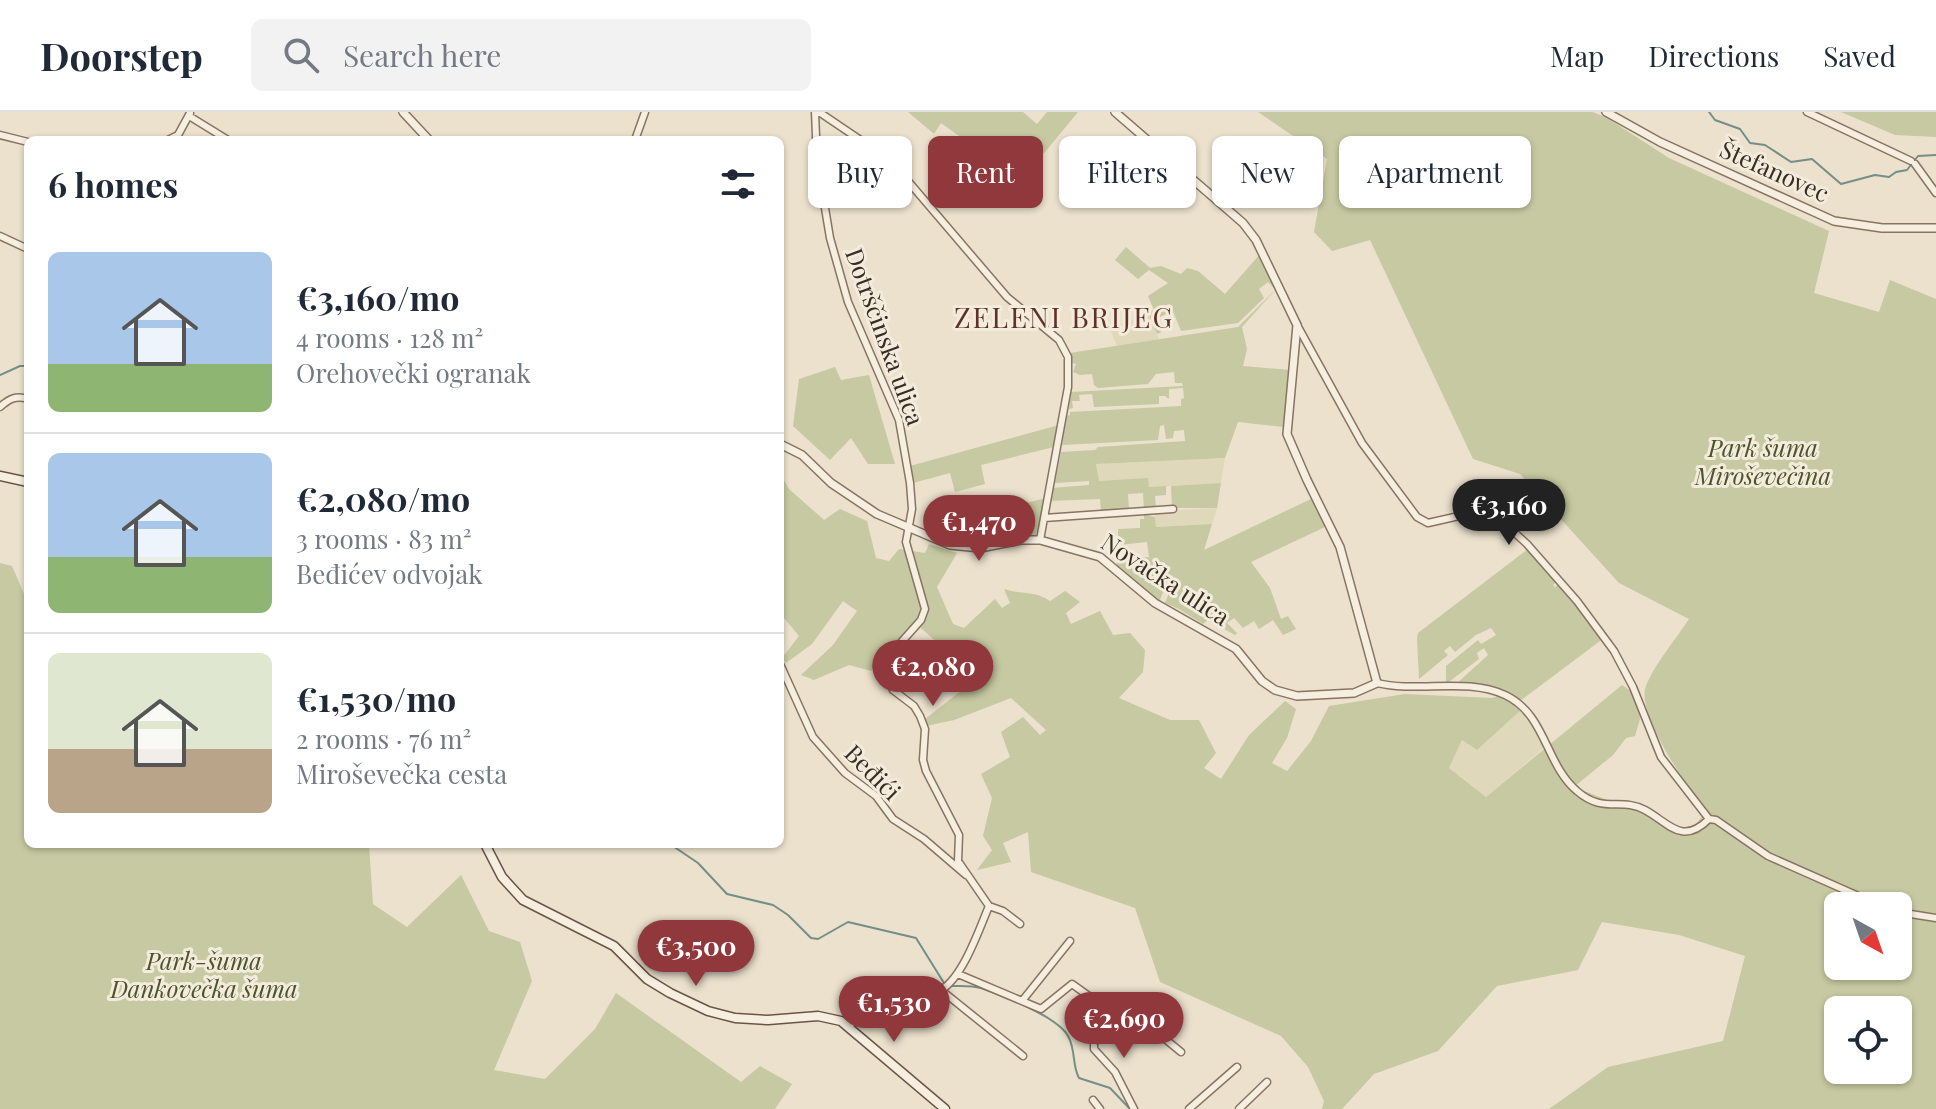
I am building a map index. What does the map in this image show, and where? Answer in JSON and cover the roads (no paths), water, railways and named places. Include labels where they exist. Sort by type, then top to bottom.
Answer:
[{"type":"main road","points":[[0,476],[24,481]]},
{"type":"main road","points":[[487,848],[502,877],[523,900],[606,941],[647,979],[670,993],[708,1011],[735,1018],[768,1020],[818,1016],[841,1021],[945,1109]]},
{"type":"street","points":[[403,112],[425,136]]},
{"type":"street","points":[[636,136],[645,112]]},
{"type":"street","points":[[817,112],[890,160],[1007,297],[1059,340],[1067,351],[1070,366],[1068,387],[1040,540]]},
{"type":"street","name":"Dotrščinska ulica","points":[[817,112],[817,160],[830,238],[848,302],[899,420],[910,483],[912,509],[906,542],[925,609],[921,620],[889,656],[885,673],[893,690],[914,706],[920,716],[925,729],[923,760],[926,771],[959,835],[958,861],[971,880]]},
{"type":"street","points":[[1115,112],[1243,223],[1256,240],[1297,325],[1362,443],[1417,517],[1428,523],[1475,511],[1491,515],[1519,536],[1577,601],[1614,651],[1636,694],[1661,757],[1709,819],[1725,824],[1768,856],[1849,892]]},
{"type":"street","name":"Štefanovec","points":[[1606,112],[1660,142],[1834,221],[1882,228],[1936,228]]},
{"type":"street","points":[[1807,112],[1913,163],[1936,193]]},
{"type":"street","points":[[176,136],[190,114],[222,136]]},
{"type":"street","points":[[0,135],[24,141]]},
{"type":"street","points":[[0,236],[24,247]]},
{"type":"street","points":[[1297,325],[1287,434],[1340,547],[1377,683]]},
{"type":"street","points":[[0,407],[9,399],[24,398]]},
{"type":"street","name":"Novačka ulica","points":[[784,446],[802,455],[831,483],[877,514],[959,547],[980,548],[1021,540],[1040,540],[1076,549],[1108,562],[1155,603],[1236,649],[1262,681],[1275,690],[1297,696],[1354,693],[1377,683],[1401,687],[1477,688],[1502,693],[1537,724],[1559,770],[1584,797],[1600,804],[1637,807],[1679,831],[1696,829],[1709,819]]},
{"type":"street","points":[[1044,518],[1173,509]]},
{"type":"street","name":"Beđići","points":[[784,673],[813,737],[821,747],[845,773],[876,796],[893,819],[924,839],[971,880]]},
{"type":"street","points":[[971,880],[989,906],[1003,911],[1020,924]]},
{"type":"street","points":[[849,1026],[868,1014],[944,987],[958,974],[989,906]]},
{"type":"street","points":[[1912,914],[1936,918]]},
{"type":"street","points":[[1022,1001],[1070,941]]},
{"type":"street","points":[[958,974],[1041,1009],[1072,984],[1118,1017]]},
{"type":"street","points":[[944,987],[1023,1056]]},
{"type":"street","points":[[1134,1109],[1115,1072],[1094,1049],[1094,1043],[1124,1013],[1142,1020],[1181,1052]]},
{"type":"street","points":[[1189,1109],[1237,1067]]},
{"type":"street","points":[[1239,1109],[1267,1082]]},
{"type":"street","points":[[1093,1100],[1100,1109]]},
{"type":"waterway","name":"Štefanovec","points":[[1709,112],[1715,120],[1740,129],[1750,143],[1765,145],[1791,162],[1812,159],[1841,184],[1875,175],[1889,177],[1907,170],[1918,156],[1936,155]]},
{"type":"waterway","points":[[0,375],[24,366]]},
{"type":"waterway","points":[[676,848],[698,863],[727,894],[773,905],[811,938],[818,939],[848,922],[916,938],[944,983]]},
{"type":"waterway","points":[[950,986],[981,988],[1053,1021],[1068,1036],[1079,1078],[1110,1088],[1130,1109]]},
{"type":"district","name":"ZELENI BRIJEG","points":[[1064,318]]},
{"type":"park label","name":"Park šuma Miroševečina","points":[[1763,463]]},
{"type":"park label","name":"Park-šuma Dankovečka šuma","points":[[204,976]]}]
